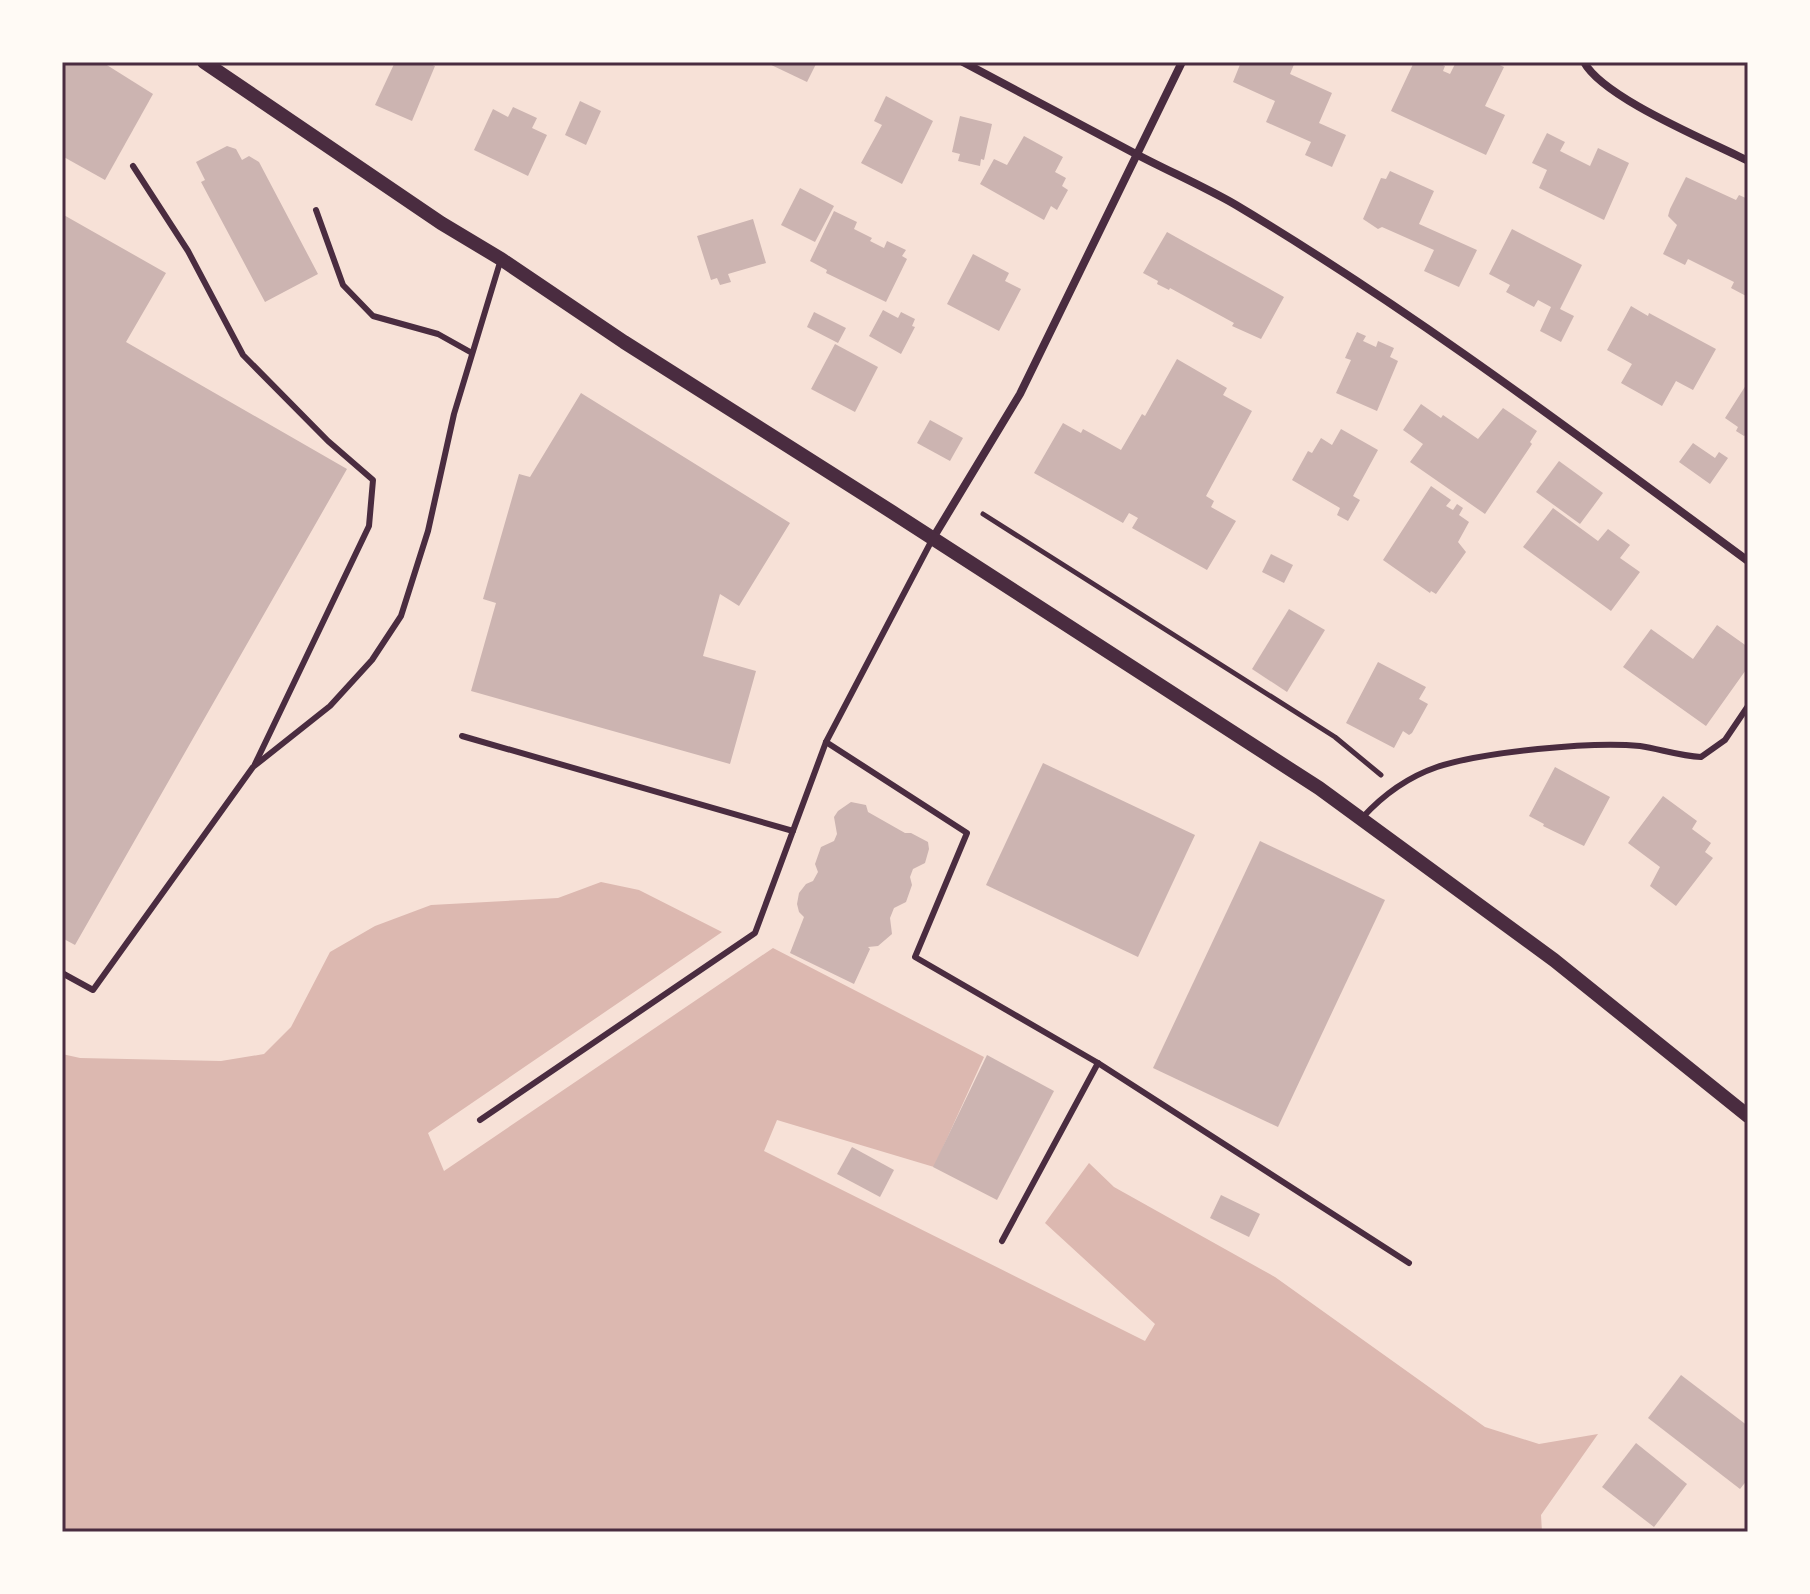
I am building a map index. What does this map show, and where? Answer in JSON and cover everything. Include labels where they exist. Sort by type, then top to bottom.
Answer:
[{"type":"street","points":[[204,62],[441,223],[501,259],[624,342],[1254,744],[1362,818],[1554,960],[1748,1116]]},
{"type":"street","points":[[963,62],[1138,155],[1190,178],[1430,328],[1748,561]]},
{"type":"street","points":[[933,538],[1020,394],[1182,62]]},
{"type":"street","points":[[1584,62],[1601,82],[1629,101],[1748,161]]},
{"type":"lane","points":[[62,973],[93,990],[253,767],[369,526],[373,480],[328,441],[243,355],[188,251],[133,166]]},
{"type":"lane","points":[[316,210],[343,285],[373,316],[438,334],[472,353]]},
{"type":"lane","points":[[253,767],[330,706],[372,660],[401,616],[424,546],[454,414],[501,259]]},
{"type":"lane","points":[[480,1120],[755,933],[826,742],[933,538]]},
{"type":"lane","points":[[1362,818],[1377,801],[1415,776],[1438,766],[1516,753],[1584,747],[1637,746],[1701,757],[1725,740],[1748,706]]},
{"type":"lane","points":[[462,736],[793,831]]},
{"type":"lane","points":[[826,742],[967,833],[915,957],[1098,1063],[1409,1263]]},
{"type":"lane","points":[[1002,1241],[1098,1063]]},
{"type":"path","points":[[983,514],[1335,737],[1397,788]]},
{"type":"shaded area","points":[[601,882],[639,890],[722,932],[428,1133],[444,1171],[773,948],[984,1057],[934,1167],[777,1120],[764,1151],[1145,1341],[1155,1324],[1045,1223],[1089,1163],[1114,1187],[1275,1277],[1485,1427],[1539,1444],[1598,1434],[1541,1515],[1542,1532],[62,1532],[62,1054],[80,1058],[221,1061],[264,1054],[291,1027],[330,952],[375,926],[431,905],[558,898]]},
{"type":"building","points":[[62,62],[102,62],[153,94],[105,180],[62,156]]},
{"type":"building","points":[[395,62],[425,62],[435,66],[412,121],[375,105]]},
{"type":"building","points":[[765,62],[817,62],[807,82]]},
{"type":"building","points":[[1241,62],[1295,62],[1290,74],[1332,93],[1319,123],[1346,135],[1332,167],[1305,155],[1311,142],[1266,122],[1275,101],[1233,82]]},
{"type":"building","points":[[1414,62],[1436,62],[1445,66],[1443,71],[1450,74],[1456,62],[1493,62],[1504,67],[1485,106],[1505,115],[1486,155],[1391,111]]},
{"type":"building","points":[[886,96],[933,121],[902,184],[861,163],[882,125],[874,121]]},
{"type":"building","points":[[580,101],[601,111],[586,145],[565,135]]},
{"type":"building","points":[[513,107],[537,118],[532,128],[547,135],[528,176],[474,150],[493,109],[508,117]]},
{"type":"building","points":[[960,116],[992,124],[980,166],[958,161],[960,154],[952,152]]},
{"type":"building","points":[[1547,133],[1565,142],[1560,151],[1590,166],[1598,148],[1629,163],[1604,220],[1539,188],[1547,170],[1532,163]]},
{"type":"building","points":[[1024,136],[1063,157],[1055,172],[1066,178],[1062,186],[1068,190],[1057,210],[1051,206],[1044,220],[980,184],[994,159],[1007,165]]},
{"type":"building","points":[[227,146],[236,149],[242,160],[249,156],[259,162],[318,274],[265,302],[201,182],[205,180],[196,162]]},
{"type":"building","points":[[1390,171],[1434,191],[1419,224],[1477,250],[1459,287],[1424,271],[1434,250],[1382,227],[1378,229],[1363,219],[1381,178],[1386,179]]},
{"type":"building","points":[[1686,177],[1736,200],[1739,195],[1748,199],[1748,297],[1731,288],[1734,282],[1688,259],[1685,265],[1663,254],[1677,225],[1668,216],[1670,209]]},
{"type":"building","points":[[800,188],[834,206],[815,242],[781,225]]},
{"type":"building","points":[[834,211],[857,222],[854,229],[872,238],[870,241],[884,248],[887,241],[906,250],[902,256],[907,259],[886,302],[826,273],[827,270],[810,261]]},
{"type":"building","points":[[62,214],[166,273],[126,342],[347,469],[75,945],[62,938]]},
{"type":"building","points":[[753,219],[766,263],[728,274],[731,282],[720,285],[717,278],[711,280],[697,236]]},
{"type":"building","points":[[1512,229],[1582,265],[1560,309],[1574,316],[1561,342],[1540,331],[1551,307],[1538,300],[1534,307],[1506,292],[1510,285],[1489,274]]},
{"type":"building","points":[[1167,232],[1284,297],[1261,339],[1232,326],[1234,323],[1157,284],[1158,281],[1143,273]]},
{"type":"building","points":[[973,254],[1009,273],[1005,281],[1021,289],[999,331],[947,304]]},
{"type":"building","points":[[1631,306],[1716,349],[1693,390],[1676,381],[1662,406],[1621,383],[1632,364],[1607,350]]},
{"type":"building","points":[[883,310],[898,318],[901,312],[915,319],[912,326],[915,327],[901,354],[869,336]]},
{"type":"building","points":[[814,312],[846,328],[838,343],[807,327]]},
{"type":"building","points":[[1357,332],[1366,336],[1363,341],[1376,347],[1378,341],[1394,348],[1390,357],[1398,361],[1377,411],[1336,393],[1351,360],[1345,358]]},
{"type":"building","points":[[835,344],[878,367],[855,412],[811,389]]},
{"type":"building","points":[[1177,359],[1227,388],[1223,395],[1252,411],[1206,496],[1214,501],[1211,507],[1236,521],[1207,570],[1132,528],[1138,518],[1129,513],[1123,523],[1034,473],[1063,423],[1081,433],[1083,429],[1121,450],[1142,414],[1145,416]]},
{"type":"building","points":[[1748,382],[1748,433],[1744,436],[1736,431],[1738,427],[1725,418]]},
{"type":"building","points":[[581,393],[790,523],[739,606],[720,594],[703,656],[756,671],[730,764],[471,691],[496,603],[483,599],[519,474],[530,477]]},
{"type":"building","points":[[1421,404],[1478,439],[1503,408],[1537,431],[1530,442],[1532,444],[1485,514],[1410,462],[1423,444],[1403,430]]},
{"type":"building","points":[[930,420],[963,438],[950,461],[917,443]]},
{"type":"building","points":[[1341,429],[1378,450],[1353,496],[1360,500],[1348,521],[1337,515],[1340,508],[1292,480],[1308,451],[1312,453],[1321,438],[1332,445]]},
{"type":"building","points":[[1693,443],[1715,458],[1719,452],[1728,458],[1710,484],[1679,462]]},
{"type":"building","points":[[1559,461],[1603,493],[1580,524],[1536,492]]},
{"type":"building","points":[[1431,486],[1451,500],[1446,506],[1453,510],[1457,504],[1463,508],[1459,515],[1469,522],[1458,542],[1466,552],[1436,594],[1383,560]]},
{"type":"building","points":[[1553,508],[1598,541],[1608,529],[1630,545],[1620,558],[1640,572],[1611,611],[1523,547]]},
{"type":"building","points":[[1271,554],[1293,565],[1284,583],[1262,572]]},
{"type":"building","points":[[1289,609],[1325,630],[1287,692],[1252,669]]},
{"type":"building","points":[[1717,625],[1748,647],[1748,667],[1706,726],[1623,667],[1651,629],[1693,659]]},
{"type":"building","points":[[1378,662],[1426,687],[1419,699],[1428,704],[1412,733],[1409,735],[1403,731],[1394,748],[1346,723]]},
{"type":"building","points":[[1043,763],[1195,835],[1138,957],[986,885]]},
{"type":"building","points":[[1555,767],[1610,797],[1584,846],[1529,816]]},
{"type":"building","points":[[1663,796],[1697,821],[1692,829],[1711,843],[1705,852],[1713,858],[1676,906],[1650,886],[1660,867],[1628,843]]},
{"type":"building","points":[[851,802],[866,805],[868,812],[928,842],[929,849],[925,863],[913,869],[906,902],[894,908],[890,918],[892,934],[878,946],[868,947],[870,949],[854,984],[790,953],[804,917],[797,904],[799,893],[818,872],[815,864],[821,847],[834,841],[837,834],[834,817]]},
{"type":"building","points":[[1260,841],[1385,900],[1278,1127],[1153,1068]]},
{"type":"building","points":[[987,1055],[1054,1091],[997,1200],[933,1167]]},
{"type":"building","points":[[852,1147],[894,1170],[880,1197],[837,1174]]},
{"type":"building","points":[[1221,1195],[1260,1214],[1249,1237],[1210,1218]]},
{"type":"building","points":[[1681,1375],[1748,1426],[1748,1479],[1740,1489],[1648,1418]]},
{"type":"building","points":[[1636,1443],[1687,1484],[1654,1527],[1602,1487]]}]
